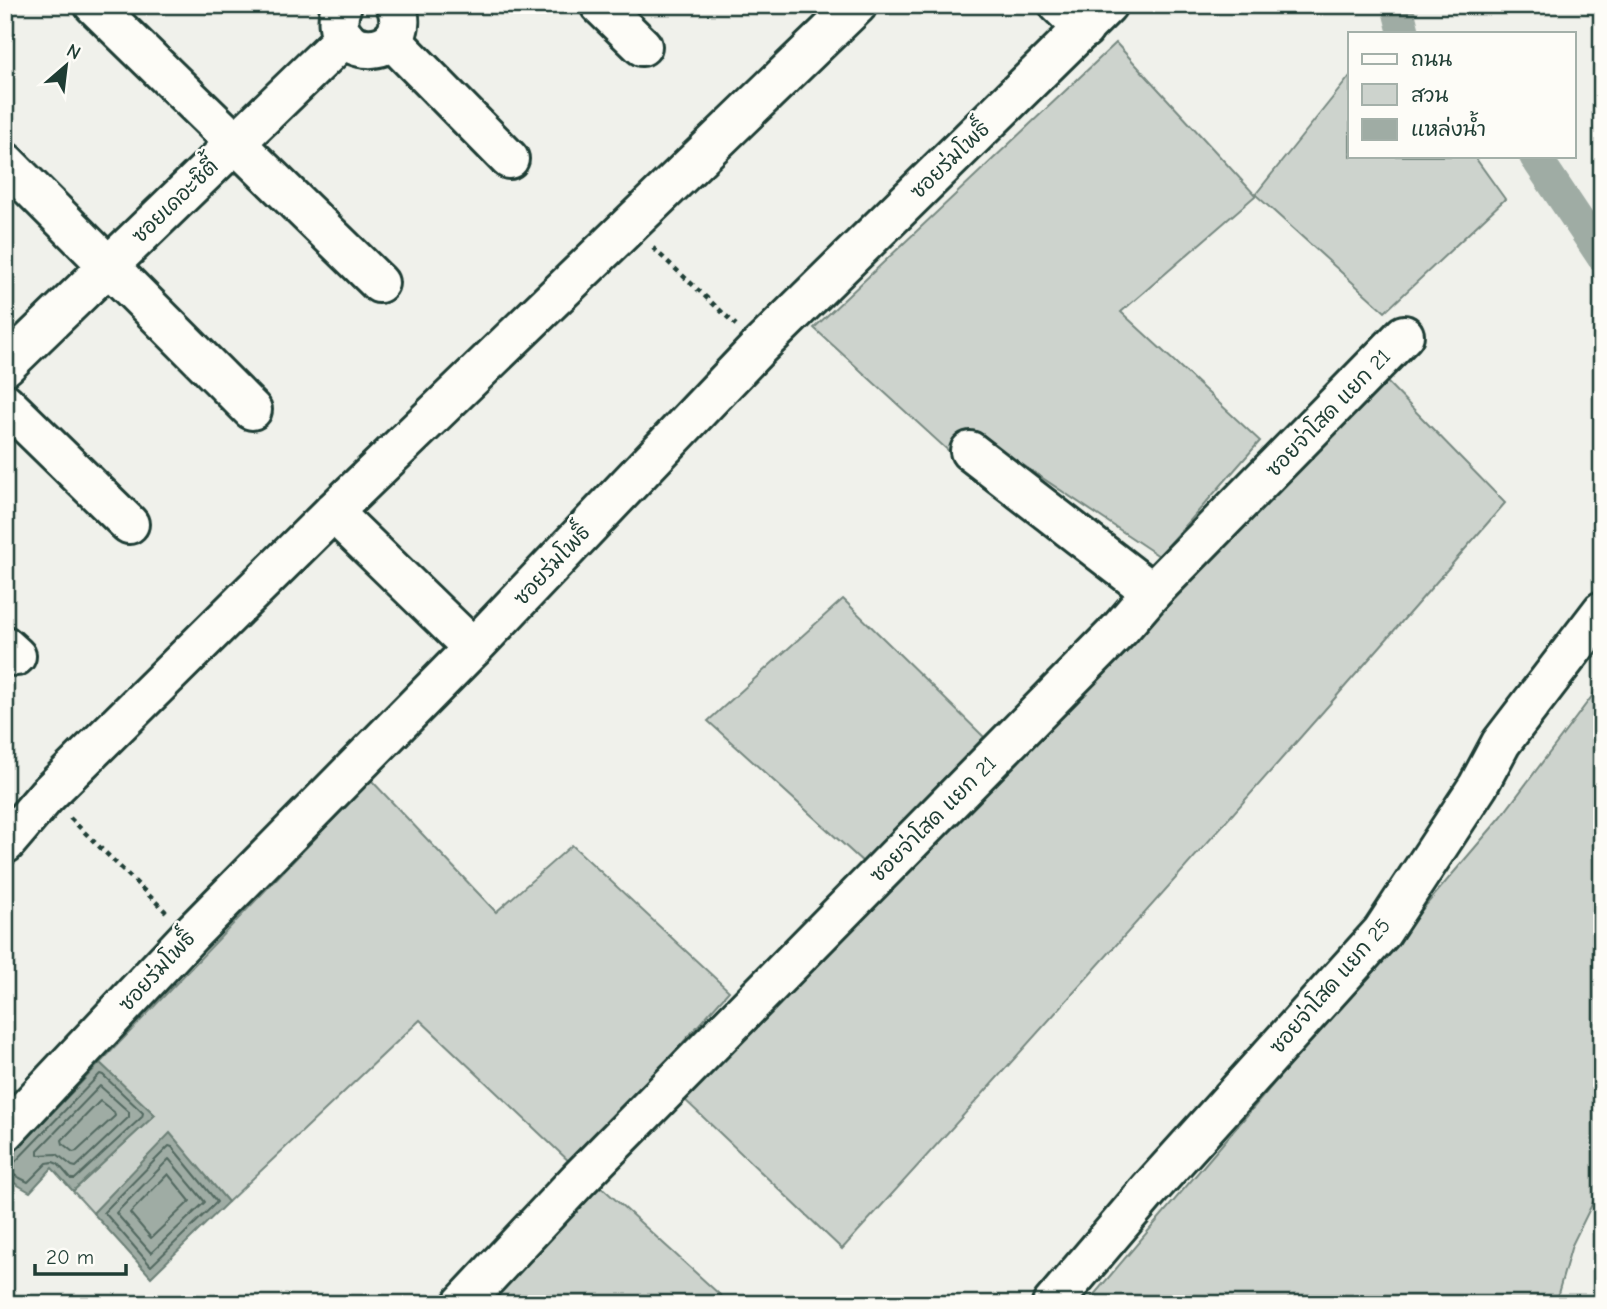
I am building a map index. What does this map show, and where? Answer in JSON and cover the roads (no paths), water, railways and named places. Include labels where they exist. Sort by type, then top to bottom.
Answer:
[{"type":"street","points":[[94,5],[379,283]]},
{"type":"street","points":[[600,5],[642,46]]},
{"type":"street","points":[[5,844],[46,796],[333,512],[857,5]]},
{"type":"street","name":"ซอยร่มโพธิ์","points":[[5,1132],[190,936],[473,648],[759,347],[1083,13]]},
{"type":"street","name":"ซอยเดอะซิตี้","points":[[5,366],[235,142],[344,21],[356,47],[365,50],[384,46],[394,22]]},
{"type":"street","points":[[394,22],[509,159]]},
{"type":"street","points":[[5,162],[252,410]]},
{"type":"street","name":"ซอยจ่าโสด แยก 21","points":[[462,1304],[579,1179],[1110,639],[1152,592],[1404,335]]},
{"type":"street","points":[[5,403],[130,524]]},
{"type":"street","points":[[970,451],[1152,592]]},
{"type":"street","points":[[333,512],[473,648]]},
{"type":"street","name":"ซอยจ่าโสด แยก 25","points":[[1052,1304],[1149,1190],[1382,932],[1478,786],[1501,743],[1602,611]]},
{"type":"water","points":[[100,1063],[155,1115],[73,1191],[52,1168],[30,1192],[9,1180],[5,1184],[5,1162]]},
{"type":"water","points":[[170,1133],[228,1202],[151,1277],[93,1213]]},
{"type":"waterway","points":[[1397,5],[1404,32]]},
{"type":"waterway","points":[[1536,158],[1602,256]]}]
